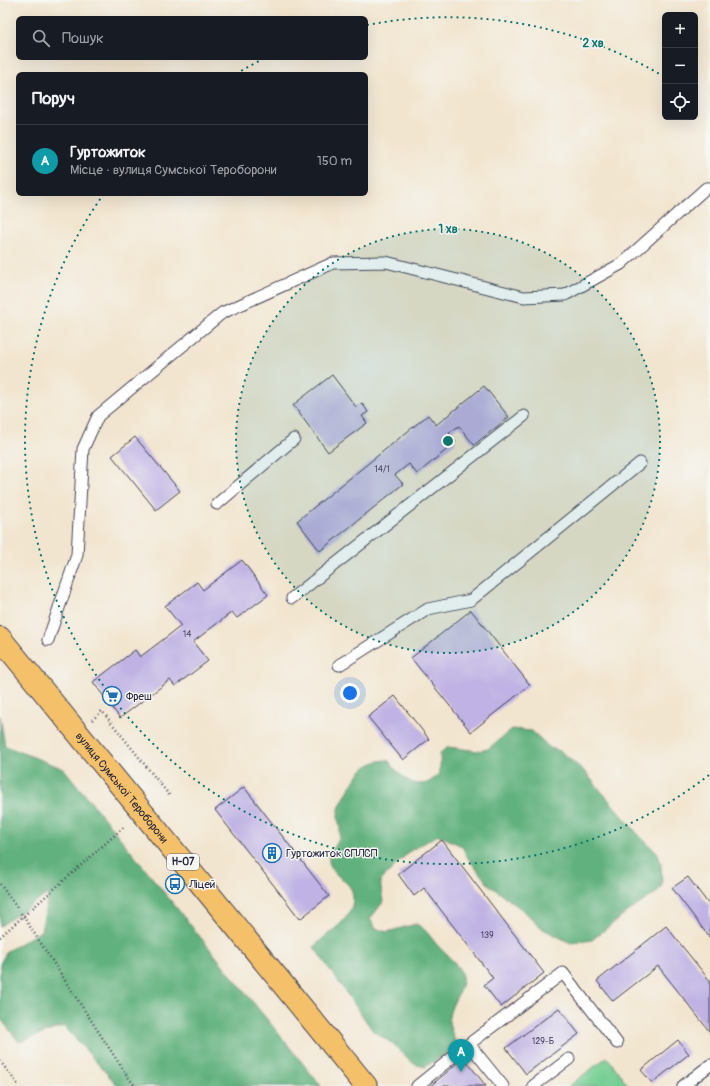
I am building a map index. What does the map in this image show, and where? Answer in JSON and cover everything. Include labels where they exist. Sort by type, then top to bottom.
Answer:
[{"type":"main road","name":"вулиця Сумської Тероборони","points":[[0,638],[366,1086]]},
{"type":"lane","points":[[48,640],[77,555],[83,449],[98,416],[222,313],[333,263],[386,262],[524,296],[565,295],[621,264],[706,188],[710,188]]},
{"type":"lane","points":[[292,598],[524,416]]},
{"type":"lane","points":[[217,504],[294,439]]},
{"type":"lane","points":[[339,665],[428,609],[471,600],[640,463]]},
{"type":"lane","points":[[417,1086],[563,973],[618,1043]]},
{"type":"lane","points":[[470,1044],[503,1086]]},
{"type":"lane","points":[[533,1086],[569,1059]]},
{"type":"lane","points":[[683,1086],[710,1065]]},
{"type":"path","points":[[77,733],[102,711],[170,796]]},
{"type":"path","points":[[0,937],[125,826]]},
{"type":"path","points":[[0,884],[23,916],[135,1086]]},
{"type":"path","points":[[0,1061],[19,1086]]},
{"type":"green space","points":[[0,716],[5,746],[64,769],[321,1086],[118,1086],[64,1026],[19,1042],[0,1018],[0,964],[7,951],[41,931],[49,893],[0,926]]},
{"type":"green space","points":[[512,729],[532,731],[550,748],[560,751],[584,771],[636,832],[658,854],[661,865],[662,885],[656,893],[626,913],[592,940],[571,943],[543,929],[524,911],[488,884],[468,858],[462,846],[438,835],[410,851],[380,881],[383,902],[370,919],[375,928],[387,932],[416,924],[420,926],[457,966],[462,975],[461,987],[452,1006],[449,1019],[455,1040],[452,1050],[425,1067],[414,1064],[392,1043],[373,1031],[314,947],[344,920],[352,907],[353,893],[351,888],[332,870],[329,860],[329,856],[340,835],[338,814],[339,808],[359,774],[363,769],[373,763],[388,760],[404,778],[409,781],[421,784],[427,783],[439,773],[440,753],[448,747],[478,751],[488,749]]},
{"type":"green space","points":[[607,1057],[629,1086],[569,1086]]},
{"type":"building","points":[[332,375],[356,407],[362,403],[368,412],[362,416],[367,423],[328,452],[293,405]]},
{"type":"building","points":[[484,386],[509,417],[474,445],[459,426],[449,433],[456,442],[417,474],[409,464],[395,475],[403,484],[320,551],[297,521],[428,415],[436,425]]},
{"type":"building","points":[[135,437],[180,491],[156,510],[112,456]]},
{"type":"building","points":[[242,560],[268,595],[237,618],[232,612],[193,642],[208,661],[175,686],[170,680],[120,718],[93,682],[135,650],[140,657],[181,626],[165,606],[197,582],[203,590]]},
{"type":"building","points":[[471,610],[530,685],[471,732],[411,658]]},
{"type":"building","points":[[395,696],[429,739],[403,760],[368,717]]},
{"type":"building","name":"Гуртожиток СПЛСП","points":[[244,787],[329,896],[300,919],[215,810]]},
{"type":"building","points":[[442,840],[544,973],[501,1007],[484,985],[493,978],[424,888],[414,896],[398,874]]},
{"type":"building","points":[[688,877],[710,906],[710,938],[672,888]]},
{"type":"building","points":[[666,926],[710,981],[710,1032],[658,966],[613,1001],[597,981]]},
{"type":"building","points":[[559,1008],[579,1034],[526,1074],[506,1048]]},
{"type":"building","points":[[678,1040],[689,1054],[652,1083],[641,1070]]},
{"type":"building","points":[[464,1058],[486,1086],[430,1086]]},
{"type":"place","name":"Фреш","points":[[112,696]]},
{"type":"place","name":"Гуртожиток СПЛСП","points":[[272,853]]},
{"type":"place","name":"Ліцей","points":[[175,884]]},
{"type":"place","name":"Гуртожиток","points":[[461,1072]]}]
